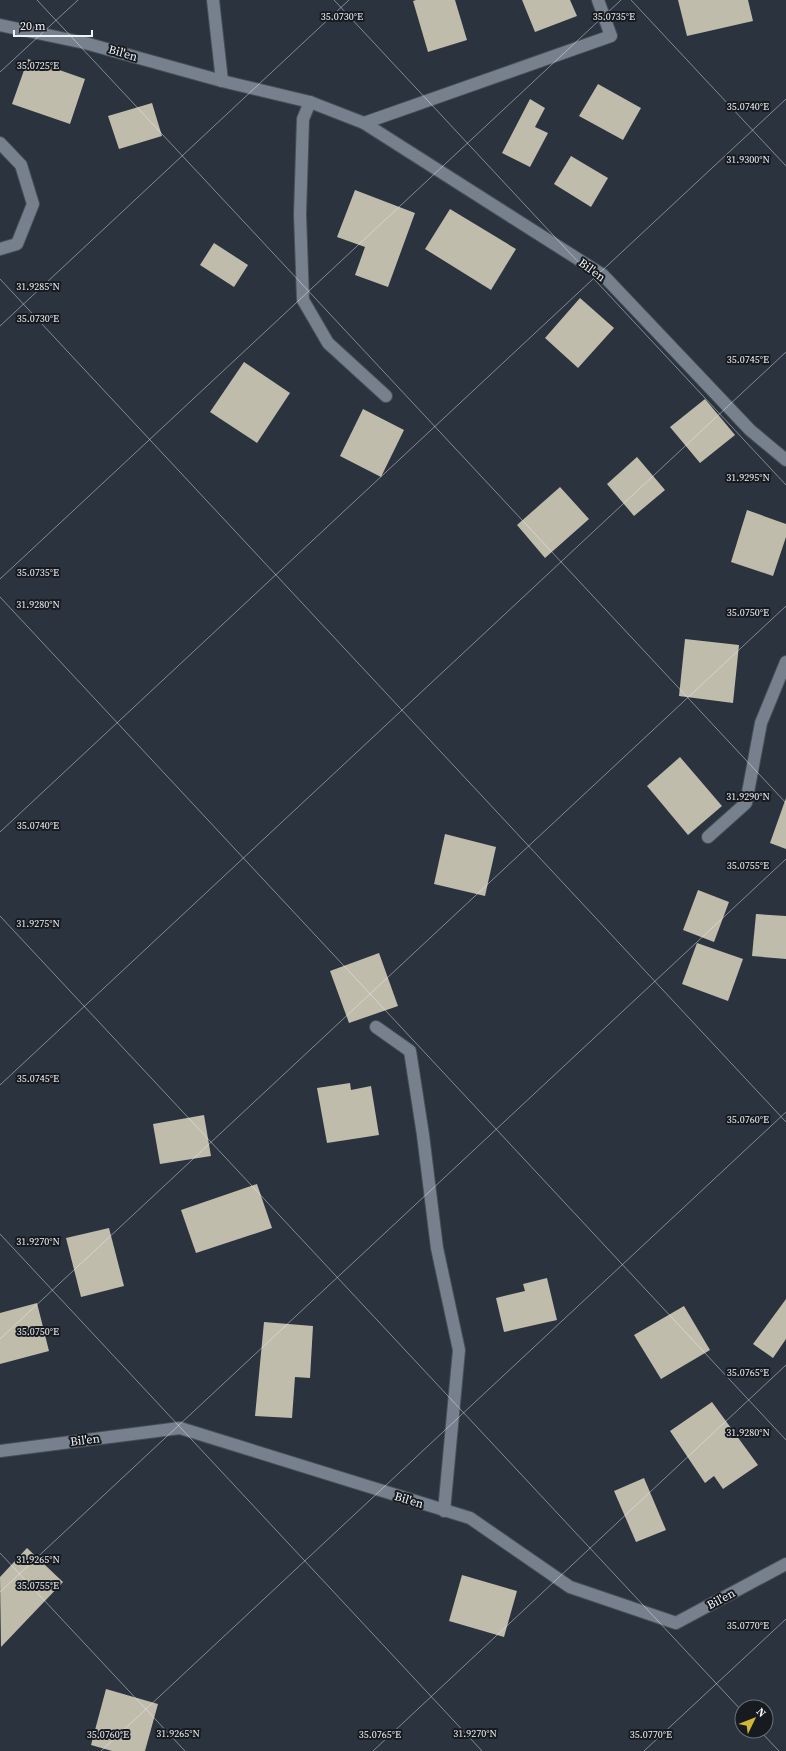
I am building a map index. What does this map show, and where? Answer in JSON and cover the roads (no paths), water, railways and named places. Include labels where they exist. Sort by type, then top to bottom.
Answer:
[{"type":"street","points":[[213,0],[222,81]]},
{"type":"street","points":[[364,123],[611,36],[598,0]]},
{"type":"street","name":"Bil'en","points":[[0,24],[85,42],[222,81],[310,102],[364,123],[603,275],[750,430],[786,460]]},
{"type":"street","points":[[310,102],[303,119],[300,214],[303,300],[328,343],[386,396]]},
{"type":"street","points":[[0,144],[21,165],[33,204],[17,244],[0,250]]},
{"type":"street","points":[[708,837],[746,803],[761,723],[786,662]]},
{"type":"street","points":[[376,1027],[410,1051],[423,1134],[437,1248],[459,1350],[444,1511]]},
{"type":"street","name":"Bil'en","points":[[0,1451],[180,1428],[470,1518],[570,1587],[676,1623],[786,1564]]}]
